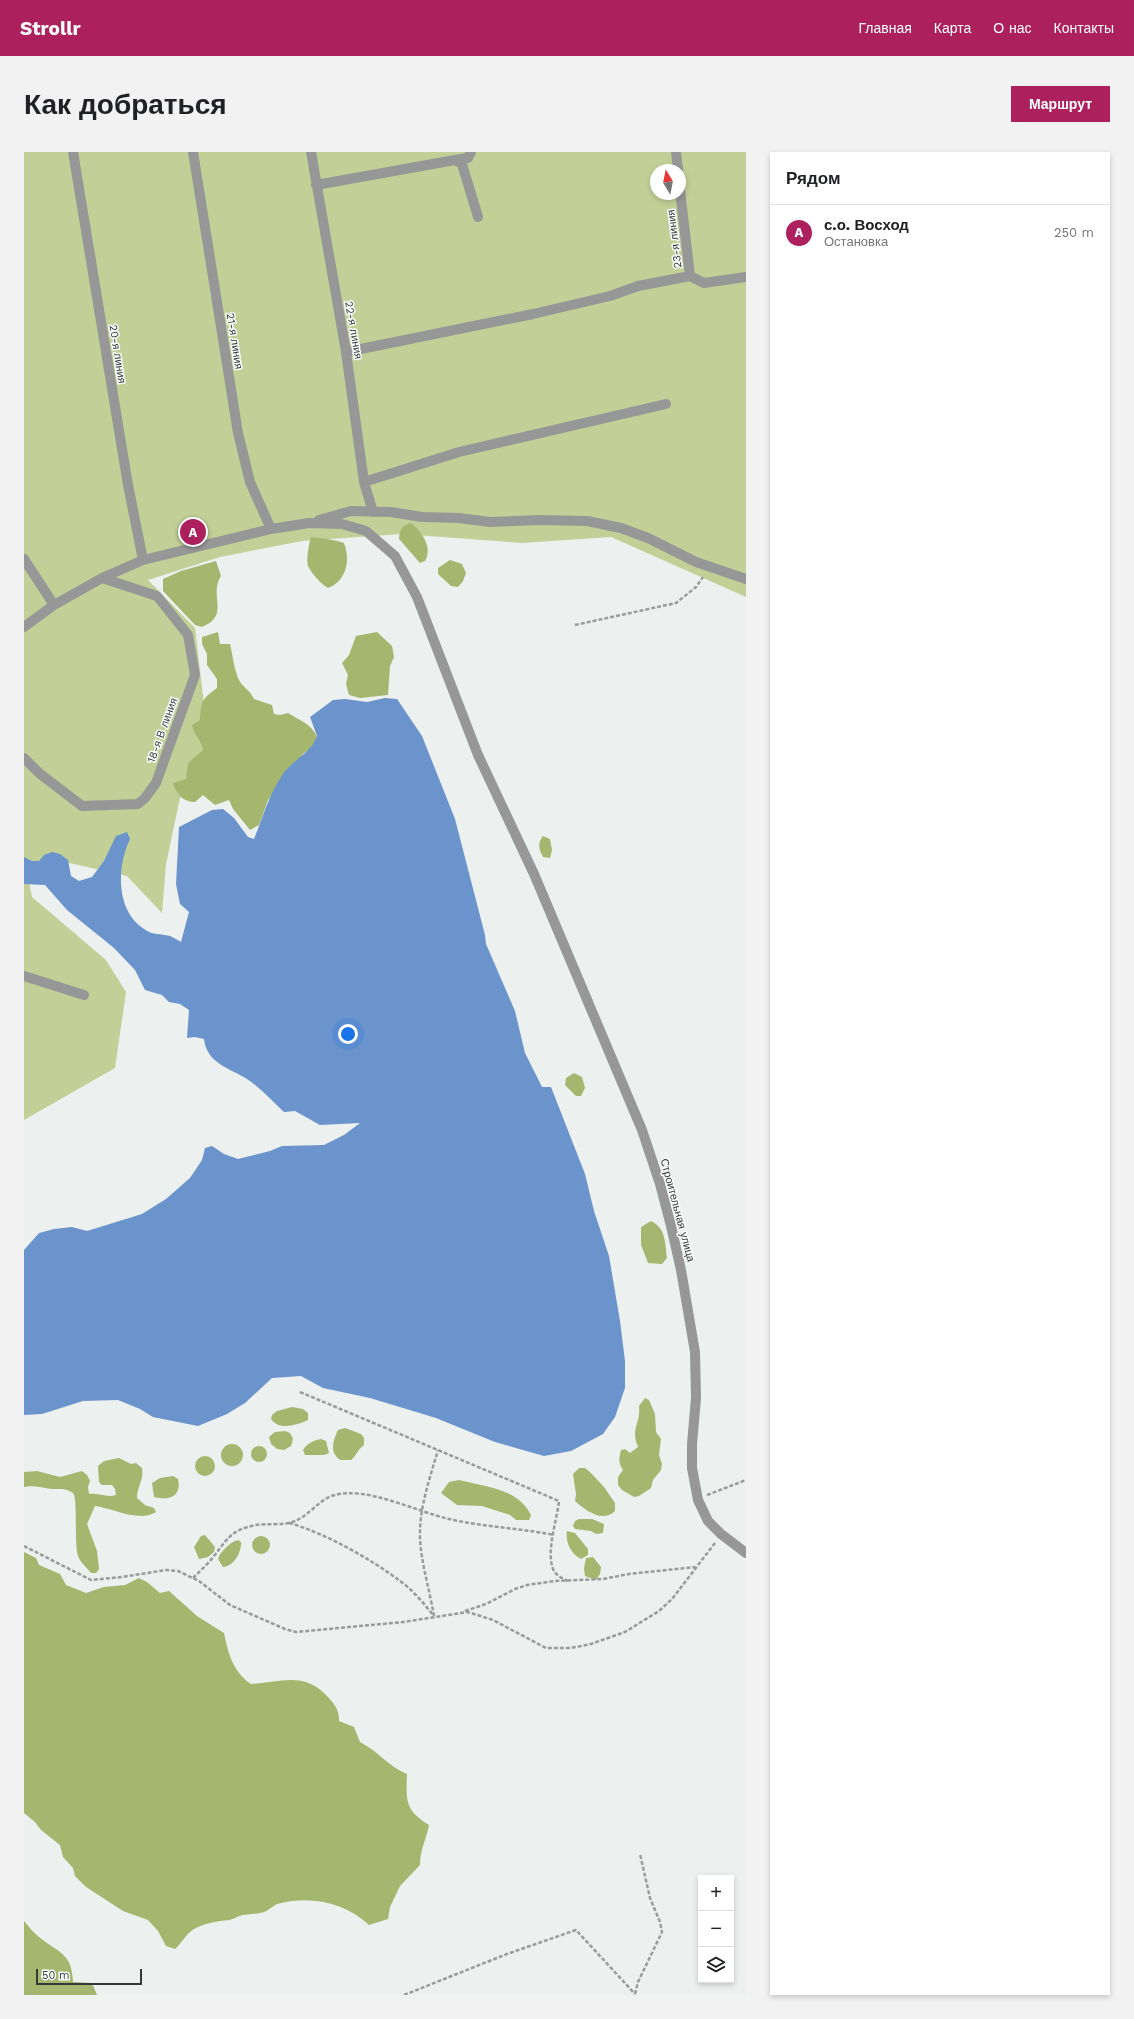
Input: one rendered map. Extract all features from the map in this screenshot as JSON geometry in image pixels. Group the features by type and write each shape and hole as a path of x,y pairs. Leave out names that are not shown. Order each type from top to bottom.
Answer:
{"street":[{"name":"20-я линия","path":"73,152 128,485 143,560"},
{"name":"21-я линия","path":"193,152 238,433 250,482 271,529"},
{"name":"22-я линия","path":"311,152 346,352 364,482 373,512"},
{"path":"316,185 468,158 471,152"},
{"path":"676,152 677,164"},
{"path":"454,160 462,164 478,217"},
{"name":"23-я линия","path":"681,200 690,276 704,283 746,277"},
{"path":"346,352 533,314 610,296 638,286 690,276"},
{"path":"364,482 459,452 666,404"},
{"path":"24,628 54,605 102,578 143,560 271,529 309,523 351,511 391,512 422,517 459,518 490,522 539,520 587,521 621,528 648,538 696,562 746,579"},
{"name":"Строительная улица","path":"309,523 342,524 366,531 395,556 417,597 478,755 534,874 627,1093 660,1184 682,1270 695,1352 696,1398 692,1444 692,1468 698,1500 708,1521 721,1534 746,1553"},
{"path":"24,559 54,605"},
{"name":"18-я В линия","path":"24,758 39,773 82,806 138,804 145,798 156,783 195,675 188,635 157,596 102,578"},
{"path":"24,976 84,995"}],"path":[{"path":"575,624 676,603 696,587 709,566"},
{"path":"300,1392 558,1501 552,1544 553,1570 557,1575 568,1580"},
{"path":"434,1617 420,1538 423,1511 438,1450"},
{"path":"698,1500 717,1490 746,1480"},
{"path":"288,1523 294,1521 325,1498 347,1492 376,1496 448,1519 485,1526 523,1529 554,1535"},
{"path":"193,1578 214,1556 230,1535 241,1528 266,1523 288,1523 301,1526 333,1540 400,1581 419,1597 434,1617"},
{"path":"24,1546 92,1580 166,1570 178,1571 193,1578 230,1605 285,1629 296,1632 403,1622 468,1612 480,1614 546,1648 571,1648 612,1638 643,1622 659,1611 672,1600 721,1534"},
{"path":"459,1613 486,1604 515,1589 527,1585 568,1580 603,1579 629,1574 696,1567"},
{"path":"635,1994 638,1982 662,1932 660,1922 650,1898 640,1854"},
{"path":"404,1995 506,1954 576,1930 635,1994"}],"green space":[{"path":"24,152 746,152 746,597 611,537 522,543 401,534 302,541 220,557 148,580 195,628 205,712 217,747 180,798 166,864 162,913 127,876 65,862 25,863 32,897 106,960 126,992 115,1068 24,1120"},
{"path":"411,523 422,535 427,545 427,556 425,561 420,563 399,539 402,528"},
{"path":"311,537 344,543 347,557 345,570 339,581 328,588 322,584 307,564"},
{"path":"450,560 462,564 466,573 463,581 458,587 451,586 438,574 438,568"},
{"path":"216,561 221,576 217,591 217,611 211,622 202,627 195,625 163,591 163,579 181,571"},
{"path":"218,632 220,644 230,644 238,678 254,699 272,705 274,714 280,715 288,713 301,720 312,729 317,737 314,746 303,754 268,800 259,825 250,830 233,809 229,800 215,805 203,795 195,802 187,801 178,794 173,783 186,779 188,763 203,750 192,725 200,720 203,701 217,688 217,679 207,665 207,654 202,644 202,637"},
{"path":"377,632 392,646 394,657 390,666 388,695 360,698 349,695 346,684 348,675 342,663 349,655 356,636"},
{"path":"543,836 550,839 552,850 550,858 543,857 540,849 539,844"},
{"path":"574,1073 582,1077 585,1088 581,1096 576,1096 565,1085 566,1078"},
{"path":"651,1221 660,1228 664,1236 667,1258 662,1264 648,1263 641,1245 641,1227"},
{"path":"645,1398 649,1400 655,1414 656,1432 661,1439 659,1455 662,1464 661,1470 653,1480 651,1488 639,1496 634,1497 622,1490 618,1485 618,1477 623,1470 620,1465 619,1458 621,1450 625,1449 630,1453 638,1447 635,1430 639,1417 639,1406"},
{"path":"292,1407 303,1409 308,1413 308,1420 299,1424 283,1426 274,1423 271,1419 272,1415 277,1411"},
{"path":"345,1428 361,1434 364,1438 364,1445 351,1460 340,1460 334,1453 333,1449 338,1430"},
{"path":"285,1431 290,1433 293,1439 291,1446 284,1450 277,1449 271,1444 269,1437 275,1432"},
{"path":"321,1439 326,1441 329,1453 324,1455 305,1455 303,1450 309,1444"},
{"path":"232,1444 240,1447 243,1455 240,1463 232,1466 224,1463 221,1455 224,1447"},
{"path":"256,1446 262,1446 267,1451 265,1460 262,1462 256,1462 251,1457 251,1451"},
{"path":"205,1456 212,1459 215,1466 212,1473 205,1476 198,1473 195,1466 198,1459"},
{"path":"119,1458 131,1464 136,1463 142,1468 142,1476 137,1498 145,1505 154,1508 156,1512 142,1516 126,1514 95,1506 87,1524 97,1551 99,1569 96,1573 91,1573 78,1556 76,1542 75,1503 73,1493 63,1489 34,1486 24,1487 24,1472 37,1471 60,1477 82,1471 87,1475 90,1481 88,1487 89,1494 113,1496 116,1495 115,1489 112,1485 102,1485 99,1482 98,1466 104,1461"},
{"path":"579,1468 585,1468 604,1487 615,1503 615,1511 605,1516 600,1516 589,1512 575,1501 576,1494 573,1474"},
{"path":"173,1476 178,1479 179,1485 176,1494 169,1498 154,1497 152,1483 160,1478"},
{"path":"459,1480 500,1490 518,1499 531,1515 529,1520 516,1520 510,1515 482,1506 457,1505 441,1493 449,1482"},
{"path":"579,1519 592,1519 604,1524 603,1533 596,1534 591,1531 575,1529 573,1526 575,1521"},
{"path":"567,1531 575,1533 588,1549 588,1555 581,1559 574,1554 568,1543"},
{"path":"205,1535 215,1547 214,1552 208,1557 199,1559 194,1547 201,1536"},
{"path":"257,1536 265,1536 270,1541 268,1552 265,1554 257,1554 252,1549 252,1541"},
{"path":"238,1540 241,1542 239,1554 231,1564 223,1567 218,1559 219,1556 223,1550"},
{"path":"24,1552 36,1558 39,1565 60,1574 66,1585 86,1593 104,1587 125,1585 139,1578 147,1582 160,1593 169,1591 197,1616 224,1633 232,1662 240,1674 251,1684 292,1680 310,1684 319,1689 328,1697 338,1711 339,1721 354,1727 360,1742 394,1767 407,1774 407,1798 411,1809 421,1820 429,1825 422,1850 420,1865 400,1886 390,1907 388,1919 369,1925 349,1911 326,1902 302,1900 289,1901 277,1904 264,1912 243,1915 231,1920 212,1922 200,1926 190,1932 175,1949 166,1946 158,1931 148,1920 123,1911 86,1887 75,1876 73,1868 63,1857 60,1845 41,1830 35,1822 24,1813"},
{"path":"593,1557 601,1567 600,1574 596,1580 585,1576 584,1568 586,1558"},
{"path":"24,1921 37,1935 63,1954 70,1965 73,1982 92,1983 97,1995 24,1995"}],"water":[{"path":"385,698 397,699 422,736 455,819 486,944 515,1011 525,1053 542,1087 551,1087 585,1174 594,1211 609,1256 625,1361 625,1388 615,1417 603,1434 571,1451 544,1456 495,1442 436,1418 370,1398 323,1388 301,1376 272,1378 245,1403 227,1414 198,1426 153,1417 140,1409 118,1400 83,1401 42,1414 24,1415 24,1250 39,1233 54,1229 72,1227 87,1231 142,1214 166,1199 190,1178 202,1160 205,1148 212,1146 224,1154 238,1159 270,1151 282,1146 324,1145 344,1135 360,1123 320,1125 295,1111 284,1112 262,1090 214,1060 206,1047 204,1039 195,1037 187,1038 189,1010 180,1004 169,1002 162,995 145,990 135,970 114,948 67,910 45,885 24,884 24,857 32,861 39,861 44,855 52,852 60,854 68,860 71,876 79,881 92,877 104,861 116,836 127,832 130,839 123,862 121,887 123,899 128,911 135,921 144,929 154,934 170,936 181,942 189,912 180,904 176,884 179,827 212,810 223,809 234,818 248,837 254,839 270,798 283,774 315,742 317,736 310,717 333,700 345,699 367,702"}],"place":[{"name":"с.о. Восход","path":"193,532"}]}
